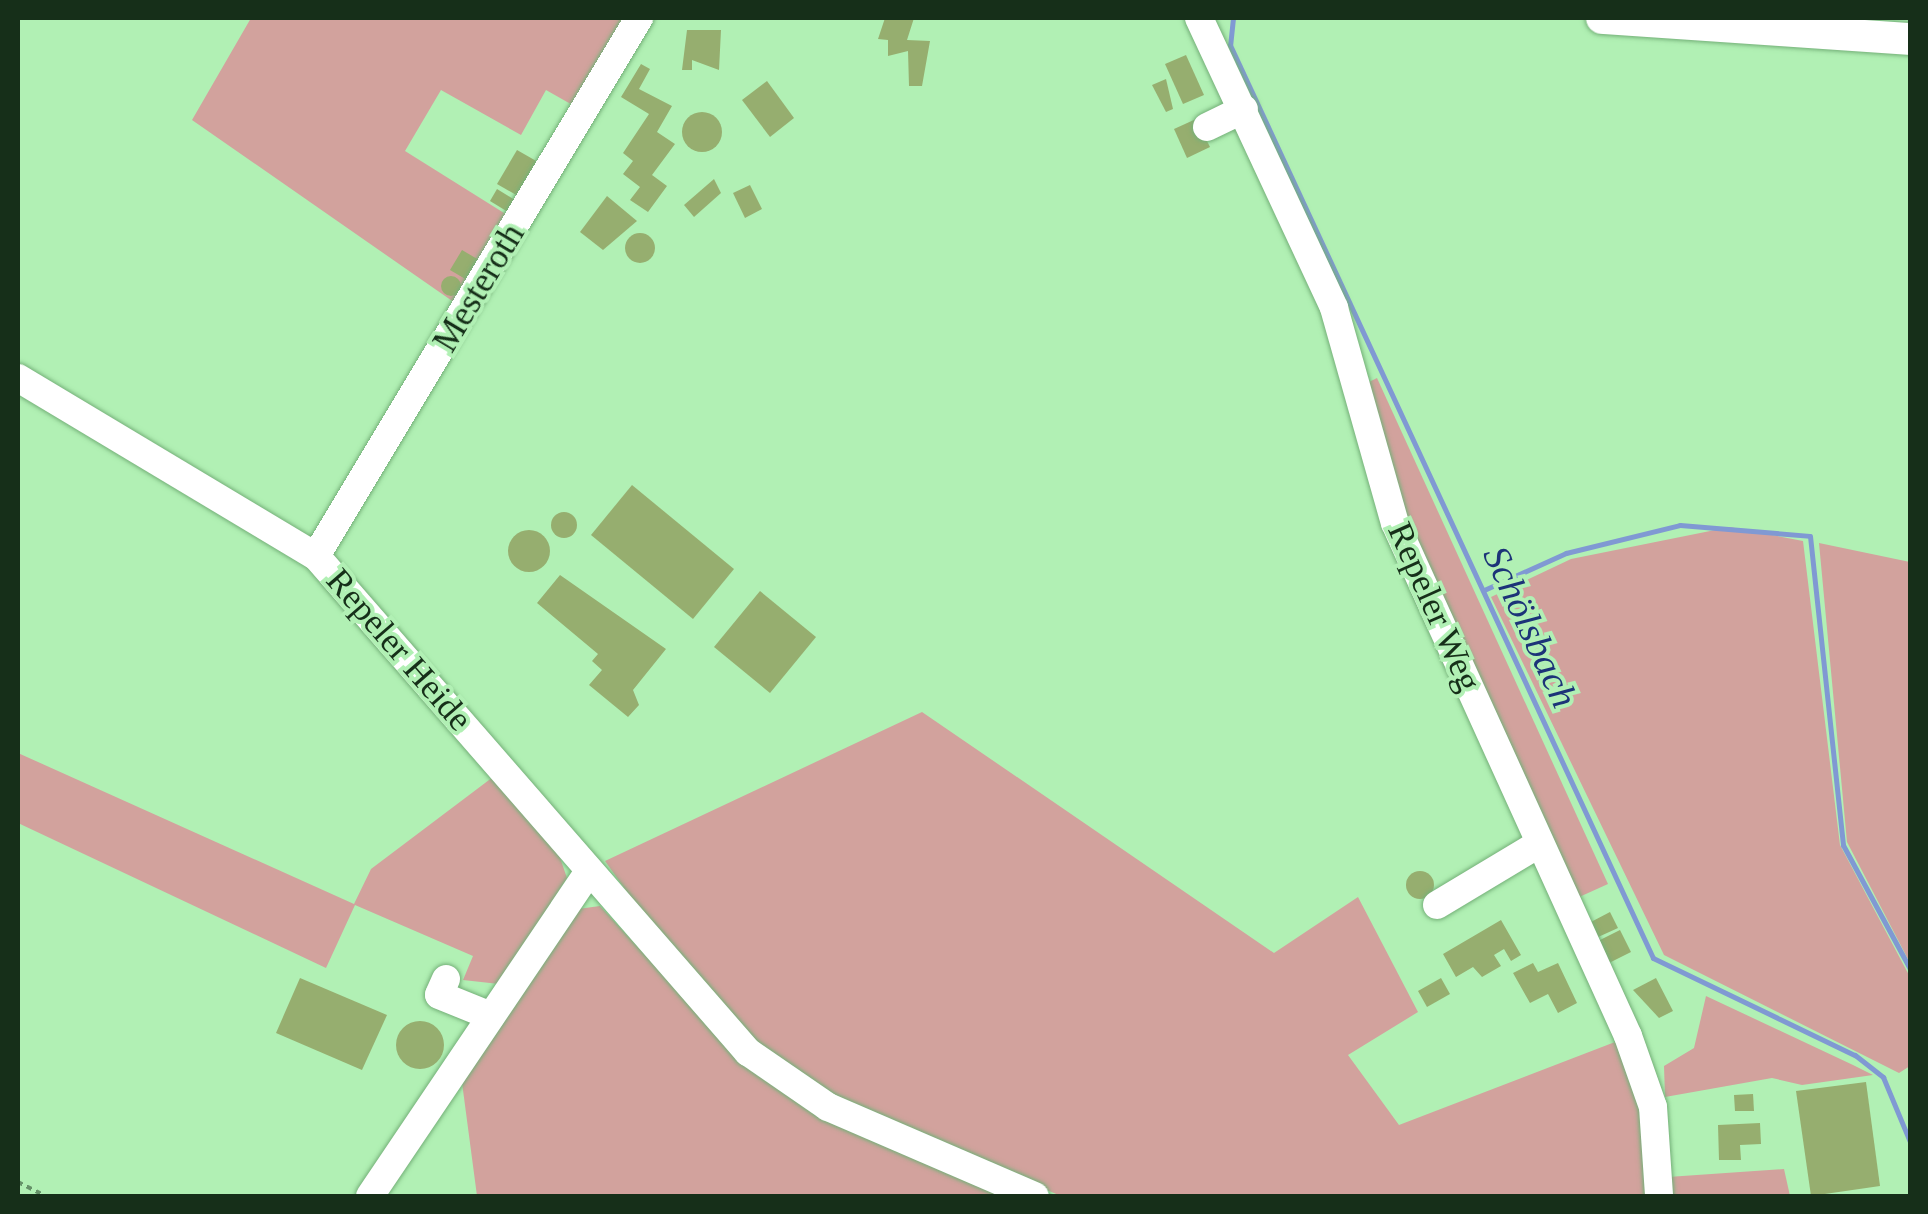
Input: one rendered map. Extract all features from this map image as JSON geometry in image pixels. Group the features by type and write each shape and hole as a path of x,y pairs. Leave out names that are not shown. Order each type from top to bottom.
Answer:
{"main road":[{"path":"1602,18 1910,40"}],"street":[{"name":"Mesteroth","path":"316,556 639,18"},
{"name":"Repeler Weg","path":"1199,18 1334,308 1395,523 1540,844 1653,1108 1659,1196"},
{"path":"1207,127 1244,109"},
{"name":"Repeler Heide","path":"18,378 316,556 587,874 786,1082 1035,1196"},
{"path":"1437,905 1540,844"},
{"path":"370,1196 587,874"},
{"path":"446,979 439,995 491,1016"}],"path":[{"path":"18,1182 45,1196"}],"shaded area":[{"path":"251,18 627,18 576,107 546,90 521,135 441,90 405,151 512,218 458,305 192,120"},
{"path":"1377,378 1608,884 1577,898 1406,520 1367,383"},
{"path":"1730,527 1803,541 1840,845 1910,977 1910,1066 1899,1073 1664,955 1491,597 1571,559"},
{"path":"1819,543 1910,562 1910,963 1847,842"},
{"path":"922,712 1274,953 1358,897 1418,1012 1348,1055 1399,1125 1628,1037 1647,1113 1651,1196 1061,1196 832,1099 770,1060 674,958 605,861"},
{"path":"18,753 354,904 371,869 497,774 556,846 567,878 499,984 463,980 473,956 355,905 326,968 18,823"},
{"path":"600,906 726,1043 1026,1196 477,1196 461,1075 578,909"},
{"path":"1706,996 1873,1075 1802,1085 1772,1078 1665,1097 1664,1066 1694,1048"},
{"path":"1784,1169 1790,1196 1669,1196 1668,1177"}],"building":[{"path":"885,18 914,18 907,40 930,41 922,86 909,86 908,51 888,56 888,40 878,39"},
{"path":"687,30 721,30 719,70 692,60 692,70 682,70"},
{"path":"1186,55 1204,95 1183,104 1165,64"},
{"path":"641,64 650,69 639,89 672,106 657,132 675,144 652,175 667,186 648,212 630,200 640,187 623,174 633,161 623,153 649,114 621,97"},
{"path":"1166,79 1173,109 1166,112 1152,85"},
{"path":"767,81 794,118 770,137 742,100"},
{"path":"702,112 716,118 722,132 716,146 702,152 688,146 682,132 688,118"},
{"path":"1196,119 1210,147 1187,158 1174,129"},
{"path":"517,150 538,162 518,196 497,184"},
{"path":"714,179 721,193 694,217 684,205"},
{"path":"750,185 762,209 745,218 733,193"},
{"path":"497,189 515,200 508,212 490,201"},
{"path":"607,196 637,221 603,250 580,232"},
{"path":"640,233 651,237 655,248 651,259 640,263 629,259 625,248 629,237"},
{"path":"462,250 479,260 467,280 450,270"},
{"path":"451,276 461,286 451,296 441,286"},
{"path":"632,485 734,569 693,619 591,535"},
{"path":"564,512 573,516 577,525 573,534 564,538 555,534 551,525 555,516"},
{"path":"529,530 544,536 550,551 544,566 529,572 514,566 508,551 514,536"},
{"path":"560,575 666,649 633,690 639,705 628,717 589,685 602,670 592,661 598,654 537,603"},
{"path":"760,591 816,637 770,693 714,647"},
{"path":"1420,871 1430,875 1434,885 1430,895 1420,899 1410,895 1406,885 1410,875"},
{"path":"1610,912 1618,928 1596,938 1589,923"},
{"path":"1501,920 1521,955 1511,961 1504,949 1494,955 1501,966 1482,977 1473,967 1456,977 1443,954"},
{"path":"1620,930 1631,952 1609,963 1598,941"},
{"path":"1533,963 1538,972 1558,963 1577,1003 1558,1013 1548,994 1530,1003 1513,973"},
{"path":"300,978 387,1015 362,1070 276,1033"},
{"path":"1441,978 1450,994 1427,1007 1418,991"},
{"path":"1656,978 1673,1011 1659,1018 1633,990"},
{"path":"420,1021 437,1028 444,1045 437,1062 420,1069 403,1062 396,1045 403,1028"},
{"path":"1866,1082 1880,1186 1811,1196 1796,1091"},
{"path":"1753,1094 1754,1111 1735,1111 1734,1095"},
{"path":"1760,1123 1761,1144 1740,1145 1741,1160 1719,1160 1718,1125"}],"waterway":[{"name":"Schölsbach","path":"1233,18 1230,45 1653,958 1855,1055 1883,1077 1910,1142"},
{"path":"1484,590 1566,553 1680,525 1810,536 1843,845 1910,969"}]}
